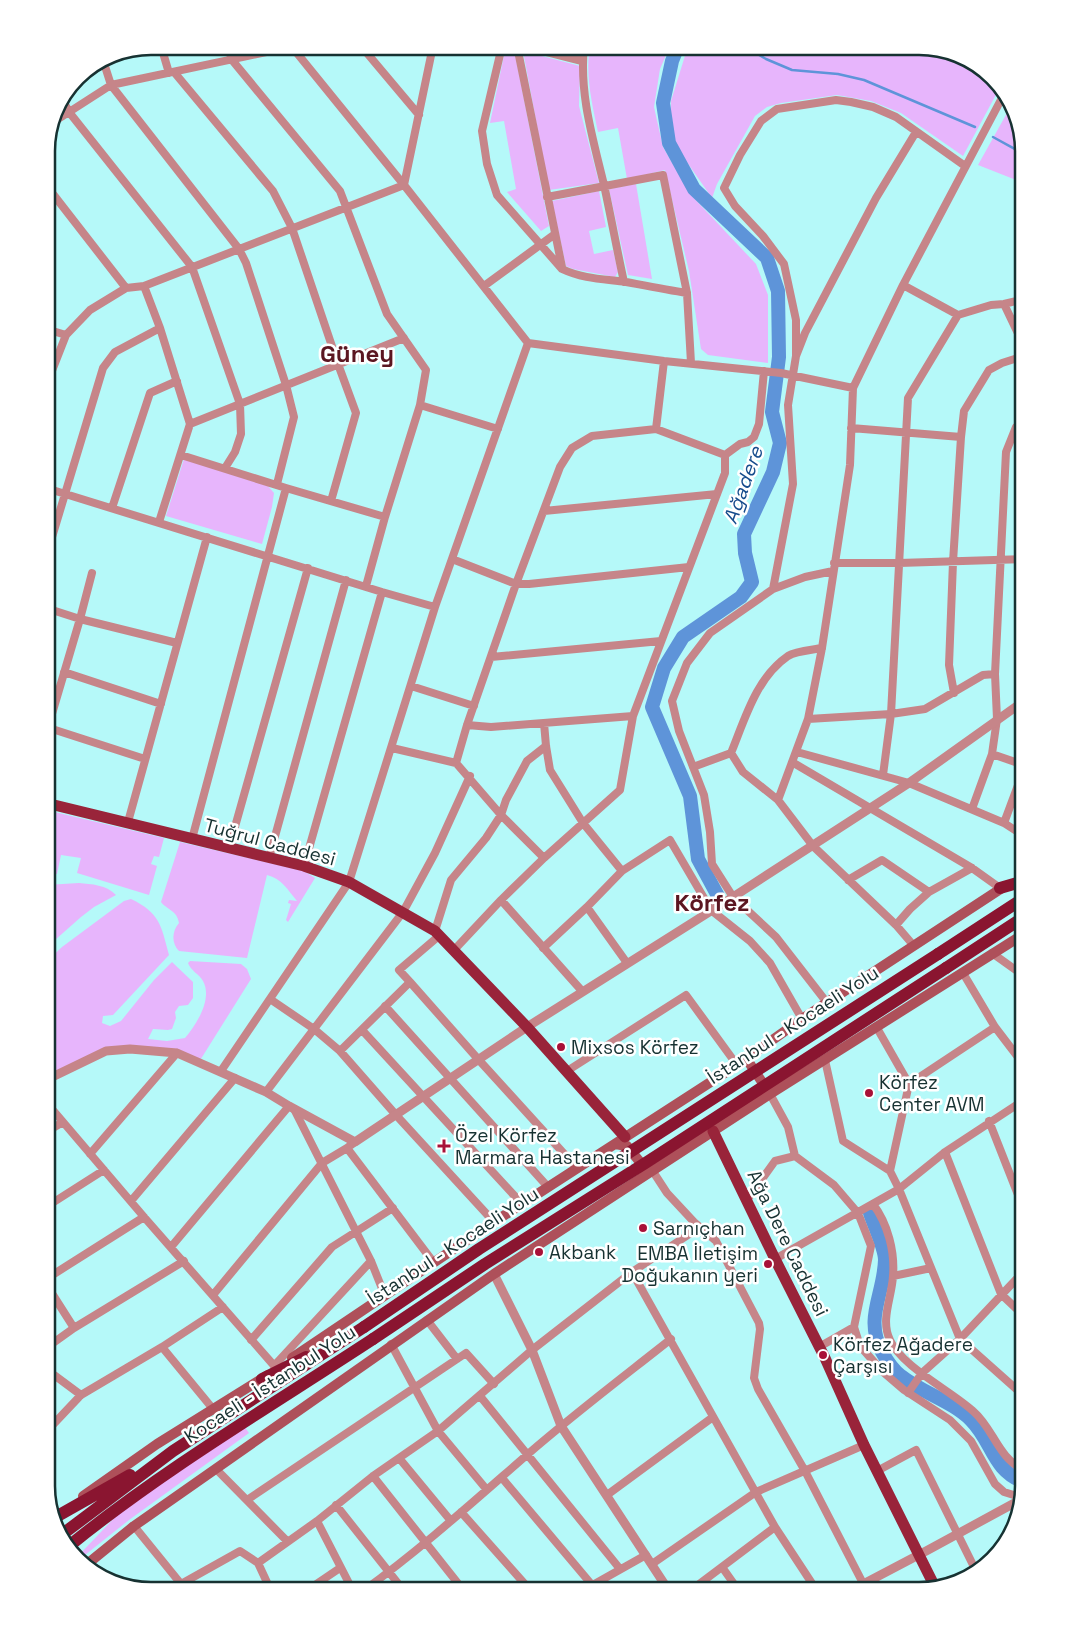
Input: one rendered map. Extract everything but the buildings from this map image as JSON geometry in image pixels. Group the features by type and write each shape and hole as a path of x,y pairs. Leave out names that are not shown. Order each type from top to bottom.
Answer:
{"highway":[{"path":"1000,888 1015,884"},
{"name":"İstanbul - Kocaeli Yolu","path":"66,1531 173,1450 1015,904"},
{"name":"Kocaeli - İstanbul Yolu","path":"74,1543 115,1511 189,1459 485,1264 647,1162 1015,923"},
{"path":"262,1379 364,1327"},
{"path":"59,1514 173,1450"},
{"path":"78,1548 115,1511"}],"main road":[{"name":"Tuğrul Caddesi","path":"55,805 304,866 350,882 403,912 438,933 455,950 567,1071 620,1140"},
{"path":"59,1514 157,1444 262,1379 275,1368 494,1222 737,1065 802,1019 828,1004 1000,888 1015,880"},
{"path":"91,1561 134,1526 391,1344 494,1274 770,1094 1015,939"},
{"path":"746,1058 770,1094"},
{"name":"Ağa Dere Caddesi","path":"714,1131 819,1347 864,1445 932,1581"},
{"path":"620,1140 652,1170"},
{"path":"620,1140 644,1167 642,1177"}],"street":[{"path":"165,55 172,73 273,191 292,228 356,413 331,501"},
{"path":"230,55 232,60 340,191 387,314 426,370 420,405 385,517 366,586"},
{"path":"61,117 111,85 256,55"},
{"path":"300,55 528,343 664,361 792,374 853,388"},
{"path":"368,55 418,115"},
{"path":"404,185 431,55"},
{"path":"500,55 482,131 486,164 497,195 562,269 587,278 688,293"},
{"path":"519,55 562,269"},
{"path":"558,55 582,61"},
{"path":"583,55 585,108 624,282"},
{"path":"105,67 111,85 239,249 246,263 286,385 294,417 276,484"},
{"path":"796,356 796,320 784,264 763,236 735,206 724,188 740,155 761,121 777,109 836,100 851,102 873,107 896,117 965,166"},
{"path":"778,800 808,719 822,648 850,465 853,388 965,166 1000,101"},
{"path":"66,107 192,267 240,404 241,434 235,452 225,468"},
{"path":"773,589 793,484 788,405 796,356 805,333 876,198 916,132"},
{"path":"547,197 663,175 688,293 691,363"},
{"path":"55,363 66,335 90,310 126,288 144,286 404,185"},
{"path":"55,197 126,288"},
{"path":"484,286 555,234"},
{"path":"904,285 958,315"},
{"path":"144,286 160,328 190,424 159,522"},
{"path":"883,775 891,714 908,398 958,315 991,305 1015,301"},
{"path":"1004,304 1015,327"},
{"path":"55,527 103,368 115,352 160,328"},
{"path":"55,332 66,335"},
{"path":"190,424 404,338"},
{"path":"220,1071 350,882 435,606 528,343"},
{"path":"954,693 949,665 953,562 964,412 989,370 1002,362 1015,358"},
{"path":"656,429 664,361"},
{"path":"726,454 754,437 759,424 766,371"},
{"path":"112,508 150,393 177,381"},
{"path":"420,405 498,429"},
{"path":"851,428 961,437"},
{"path":"456,762 516,584 560,467 572,448 592,436 656,429 726,454"},
{"path":"972,810 992,754 997,719 995,674 1006,452 1015,430"},
{"path":"455,950 501,900 544,858 620,790 633,716 725,473 726,454"},
{"path":"181,455 385,517"},
{"path":"192,839 286,488"},
{"path":"55,491 382,592 435,606"},
{"path":"544,511 717,494"},
{"path":"128,822 207,537"},
{"path":"452,558 516,584 689,567"},
{"path":"828,1004 776,937 733,897 712,864 710,832 704,795 678,731 672,701 687,663 710,633 773,589 834,567 1015,560"},
{"path":"229,848 308,568"},
{"path":"55,702 92,574"},
{"path":"269,858 346,580"},
{"path":"304,866 382,592"},
{"path":"55,611 177,643"},
{"path":"491,657 661,641"},
{"path":"693,767 731,753 751,705 766,676 789,655 822,648"},
{"path":"64,672 161,704"},
{"path":"808,719 891,714 925,709 983,675 995,674"},
{"path":"411,686 474,706"},
{"path":"213,1295 322,1163 582,991 872,808 1015,707"},
{"path":"467,725 491,727 633,716"},
{"path":"544,723 550,770 583,823 622,871"},
{"path":"55,731 145,759"},
{"path":"546,746 526,761 506,800 502,815 486,838 451,880 438,933 399,970 577,1168"},
{"path":"392,748 456,762 502,815 544,858"},
{"path":"797,752 909,783 1004,823 1015,830"},
{"path":"731,753 743,772 778,800 813,846 896,925 914,946"},
{"path":"992,754 1015,762"},
{"path":"792,762 972,868 1000,888"},
{"path":"266,1092 403,912 435,852 470,776"},
{"path":"1004,823 1015,793"},
{"path":"543,948 622,871 670,840 711,910 750,941 770,963 802,1019"},
{"path":"848,880 882,860 930,892"},
{"path":"896,925 930,892 972,868"},
{"path":"501,900 582,991"},
{"path":"587,907 626,963"},
{"path":"992,953 1015,970"},
{"path":"963,973 995,1027 1015,1053"},
{"path":"340,1051 410,982"},
{"path":"567,1071 686,995 737,1065"},
{"path":"270,999 314,1029 340,1051 494,1222"},
{"path":"385,1006 548,1187"},
{"path":"890,1171 910,1084 995,1027"},
{"path":"877,1028 910,1084"},
{"path":"362,1030 522,1204"},
{"path":"55,1076 106,1051 130,1049 178,1053 266,1092 355,1142"},
{"path":"90,1154 178,1053"},
{"path":"824,1060 843,1140 890,1171 960,1339 1015,1388"},
{"path":"131,1201 235,1078"},
{"path":"770,1094 788,1127 795,1156 834,1185 858,1212 871,1246 854,1327 860,1346 883,1372 908,1393 950,1420 971,1441 995,1484 1004,1492 1014,1496"},
{"path":"775,1259 899,1190 945,1152 1015,1106"},
{"path":"292,1108 371,1261 385,1296"},
{"path":"171,1247 292,1108"},
{"path":"55,1113 275,1368 371,1261"},
{"path":"55,1127 63,1122"},
{"path":"989,1122 1015,1187"},
{"path":"347,1148 434,1263"},
{"path":"945,1152 1001,1294 1015,1307"},
{"path":"747,1200 775,1161 795,1156"},
{"path":"55,1201 104,1170"},
{"path":"652,1170 667,1193 716,1241 758,1323 760,1329 754,1378 758,1389 804,1471 862,1582"},
{"path":"873,1204 880,1213 891,1244 893,1276 887,1307 889,1339 902,1357 922,1374 957,1397 975,1412 989,1430 1001,1451 1015,1466"},
{"path":"251,1340 332,1248 393,1208"},
{"path":"55,1273 144,1217"},
{"path":"258,1562 317,1521 373,1476 438,1431 532,1350 632,1272 700,1227"},
{"path":"55,1342 184,1261"},
{"path":"893,1276 931,1268"},
{"path":"632,1272 775,1527 811,1582"},
{"path":"494,1274 532,1350 562,1426 663,1582"},
{"path":"908,1393 922,1374 960,1339 1015,1280"},
{"path":"55,1298 74,1328"},
{"path":"55,1422 81,1395 162,1347 223,1307"},
{"path":"428,1320 457,1359"},
{"path":"819,1347 854,1327"},
{"path":"375,1582 451,1521 562,1426 671,1339"},
{"path":"391,1344 438,1431 487,1490"},
{"path":"162,1347 213,1409"},
{"path":"247,1500 466,1353 494,1384"},
{"path":"55,1376 81,1395"},
{"path":"480,1396 620,1570"},
{"path":"607,1496 713,1417"},
{"path":"652,1564 756,1492 864,1445"},
{"path":"877,1471 916,1450 973,1565"},
{"path":"399,1458 451,1521"},
{"path":"216,1469 287,1541"},
{"path":"373,1476 457,1582"},
{"path":"502,1478 589,1582"},
{"path":"875,1582 1013,1503"},
{"path":"336,1505 397,1582"},
{"path":"461,1512 523,1582"},
{"path":"317,1521 348,1582"},
{"path":"134,1526 179,1582"},
{"path":"702,1582 775,1527"},
{"path":"185,1582 240,1551 258,1562 267,1582"},
{"path":"598,1582 646,1555"},
{"path":"722,1567 733,1582"},
{"path":"319,1582 340,1568"}],"shaded area":[{"path":"504,55 515,55 549,226 541,231 507,192 516,189 504,121 490,123"},
{"path":"524,55 538,55 580,66 579,106 599,183 549,190"},
{"path":"589,55 666,55 660,69 654,107 663,147 690,194 756,264 768,295 768,363 708,355 701,349 689,271 665,170 627,179 618,128 598,132 589,79"},
{"path":"685,55 925,55 950,60 972,71 987,83 996,94 963,156 901,113 871,101 837,95 781,103 767,107 755,116 717,184 712,198 675,145 671,124 671,101"},
{"path":"1007,113 1014,138 1015,179 978,165"},
{"path":"636,184 652,279 628,275 609,189"},
{"path":"599,191 606,227 589,231 594,254 613,250 618,272 615,277 566,266 552,201"},
{"path":"184,459 268,486 274,493 262,544 166,516"},
{"path":"55,812 164,838 159,857 154,856 151,864 157,866 149,895 77,873 81,858 61,855 57,874 55,874"},
{"path":"180,842 304,871 315,878 288,922 286,920 291,904 288,903 289,900 297,901 280,882 267,875 247,958 179,951 176,948 173,937 179,923 178,919 161,902"},
{"path":"79,883 94,885 104,887 116,895 94,907 55,940 55,884"},
{"path":"131,899 141,904 154,915 164,936 169,955 113,1015 103,1016 102,1023 110,1026 121,1021 154,980 172,962 193,982 193,998 188,1005 179,1006 175,1012 176,1018 172,1029 153,1029 148,1039 167,1041 185,1038 198,1019 205,1004 206,988 203,981 189,966 188,963 190,961 241,964 247,969 251,979 199,1062 177,1053 106,1051 55,1076 55,954 124,901"},
{"path":"244,1426 249,1433 129,1520 85,1555 83,1554 82,1552 119,1513"}],"waterway":[{"name":"Ağadere","path":"674,55 663,103 669,143 694,189 767,258 778,291 779,357 772,412 780,443 773,472 744,534 745,553 752,582 741,597 683,637 664,668 652,707 690,796 698,859 718,896"},
{"path":"759,55 792,70 838,74 864,80 975,127"},
{"path":"993,137 1015,149"},
{"name":"Ağadere","path":"870,1213 885,1255 884,1273 875,1317 877,1340 882,1352 901,1376 963,1413 971,1420 984,1437 999,1463 1015,1478"}],"place":[{"name":"Mixsos Körfez","path":"561,1047"},
{"name":"Körfez Center AVM","path":"869,1093"},
{"name":"Özel Körfez Marmara Hastanesi","path":"444,1146"},
{"name":"Sarnıçhan","path":"643,1228"},
{"name":"Akbank","path":"539,1252"},
{"name":"EMBA İletişim Doğukanın yeri","path":"768,1264"},
{"name":"Körfez Ağadere Çarşısı","path":"823,1355"}],"district":[{"name":"Güney","path":"357,353"},
{"name":"Körfez","path":"712,902"}]}
